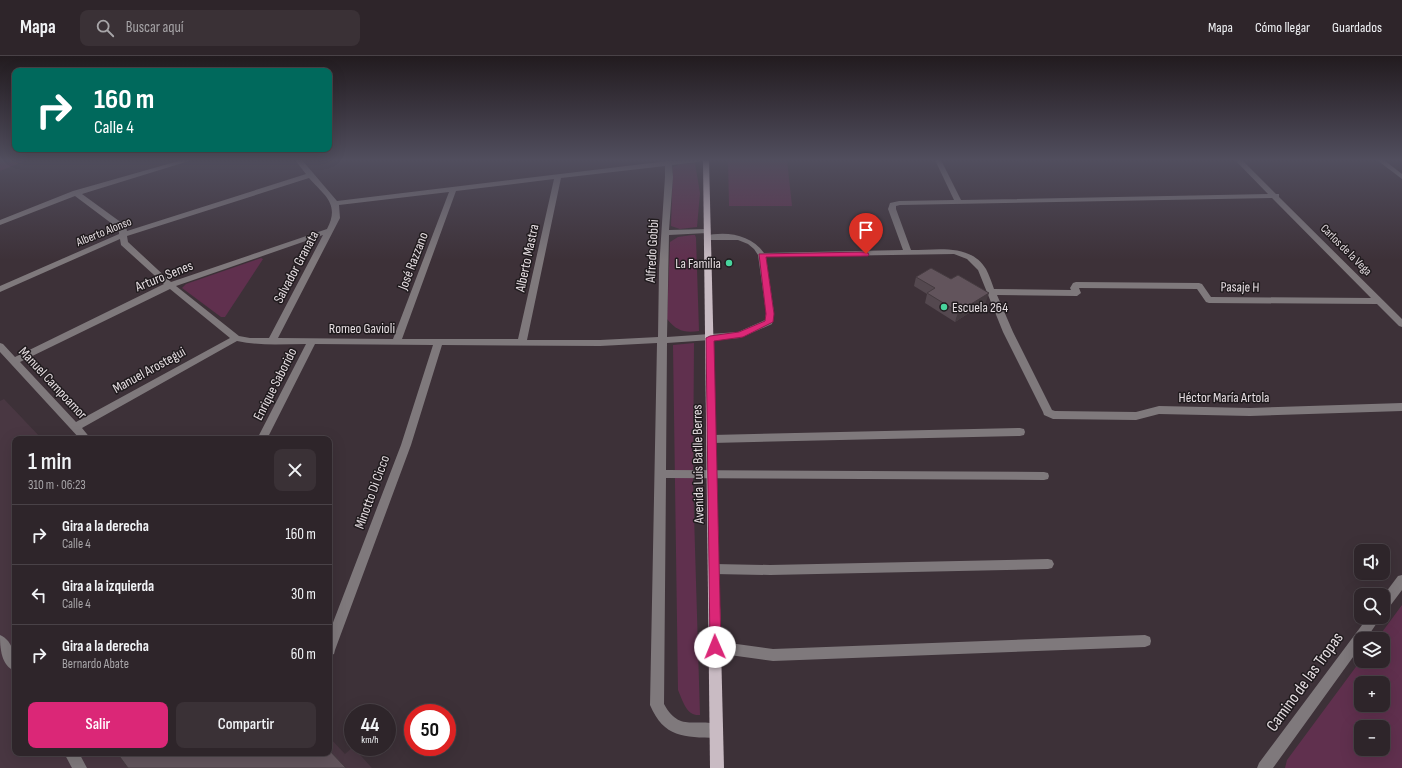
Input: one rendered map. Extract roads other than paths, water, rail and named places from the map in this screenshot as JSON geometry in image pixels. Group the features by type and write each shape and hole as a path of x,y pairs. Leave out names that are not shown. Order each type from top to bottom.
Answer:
{"main road":[{"name":"Avenida Luis Batlle Berres","path":"706,193 717,768"}],"street":[{"path":"0,224 75,193"},
{"name":"Romeo Gavioli","path":"76,193 123,228 124,243 170,286 236,338 250,341 522,343 662,340 740,335 769,322 770,314 762,255"},
{"name":"Alberto Alonso","path":"0,289 124,235 253,193"},
{"path":"326,193 335,203 424,193"},
{"name":"José Razzano","path":"396,342 452,193"},
{"name":"Alberto Mastra","path":"522,343 555,193"},
{"name":"Alfredo Gobbi","path":"668,193 663,269 657,705 662,717 672,726 684,730 716,731"},
{"path":"955,193 960,203"},
{"name":"Carlos de la Vega","path":"1273,193 1402,324"},
{"path":"908,253 892,209 893,205 899,203 1276,196"},
{"name":"Salvador Granata","path":"271,342 336,218 335,203"},
{"name":"Arturo Senes","path":"15,362 170,286 330,230"},
{"path":"666,233 707,234 742,238 749,240 756,245 762,255 962,253 977,262 992,292"},
{"name":"Pasaje H","path":"992,292 1077,293 1074,288 1076,285 1083,284 1199,286 1209,300 1379,301"},
{"name":"Héctor María Artola","path":"992,292 1016,349 1048,412 1053,415 1136,416 1159,410 1250,412 1402,408"},
{"name":"Manuel Arostegui","path":"75,427 236,338"},
{"name":"Enrique Saborido","path":"264,436 312,342"},
{"name":"Minotto Di Cicco","path":"332,642 406,445 438,343"},
{"name":"Manuel Campoamor","path":"0,346 83,436"},
{"path":"712,439 1020,432"},
{"path":"660,474 1044,476"},
{"path":"714,569 770,570 1048,564"},
{"path":"1390,596 1402,580"},
{"name":"Camino de las Tropas","path":"1264,768 1370,624"},
{"path":"0,641 12,660"},
{"path":"715,647 774,655 1145,641"},
{"path":"73,756 80,768"}],"place":[{"name":"La Familia","path":"729,263"},
{"name":"Escuela 264","path":"944,307"}]}
